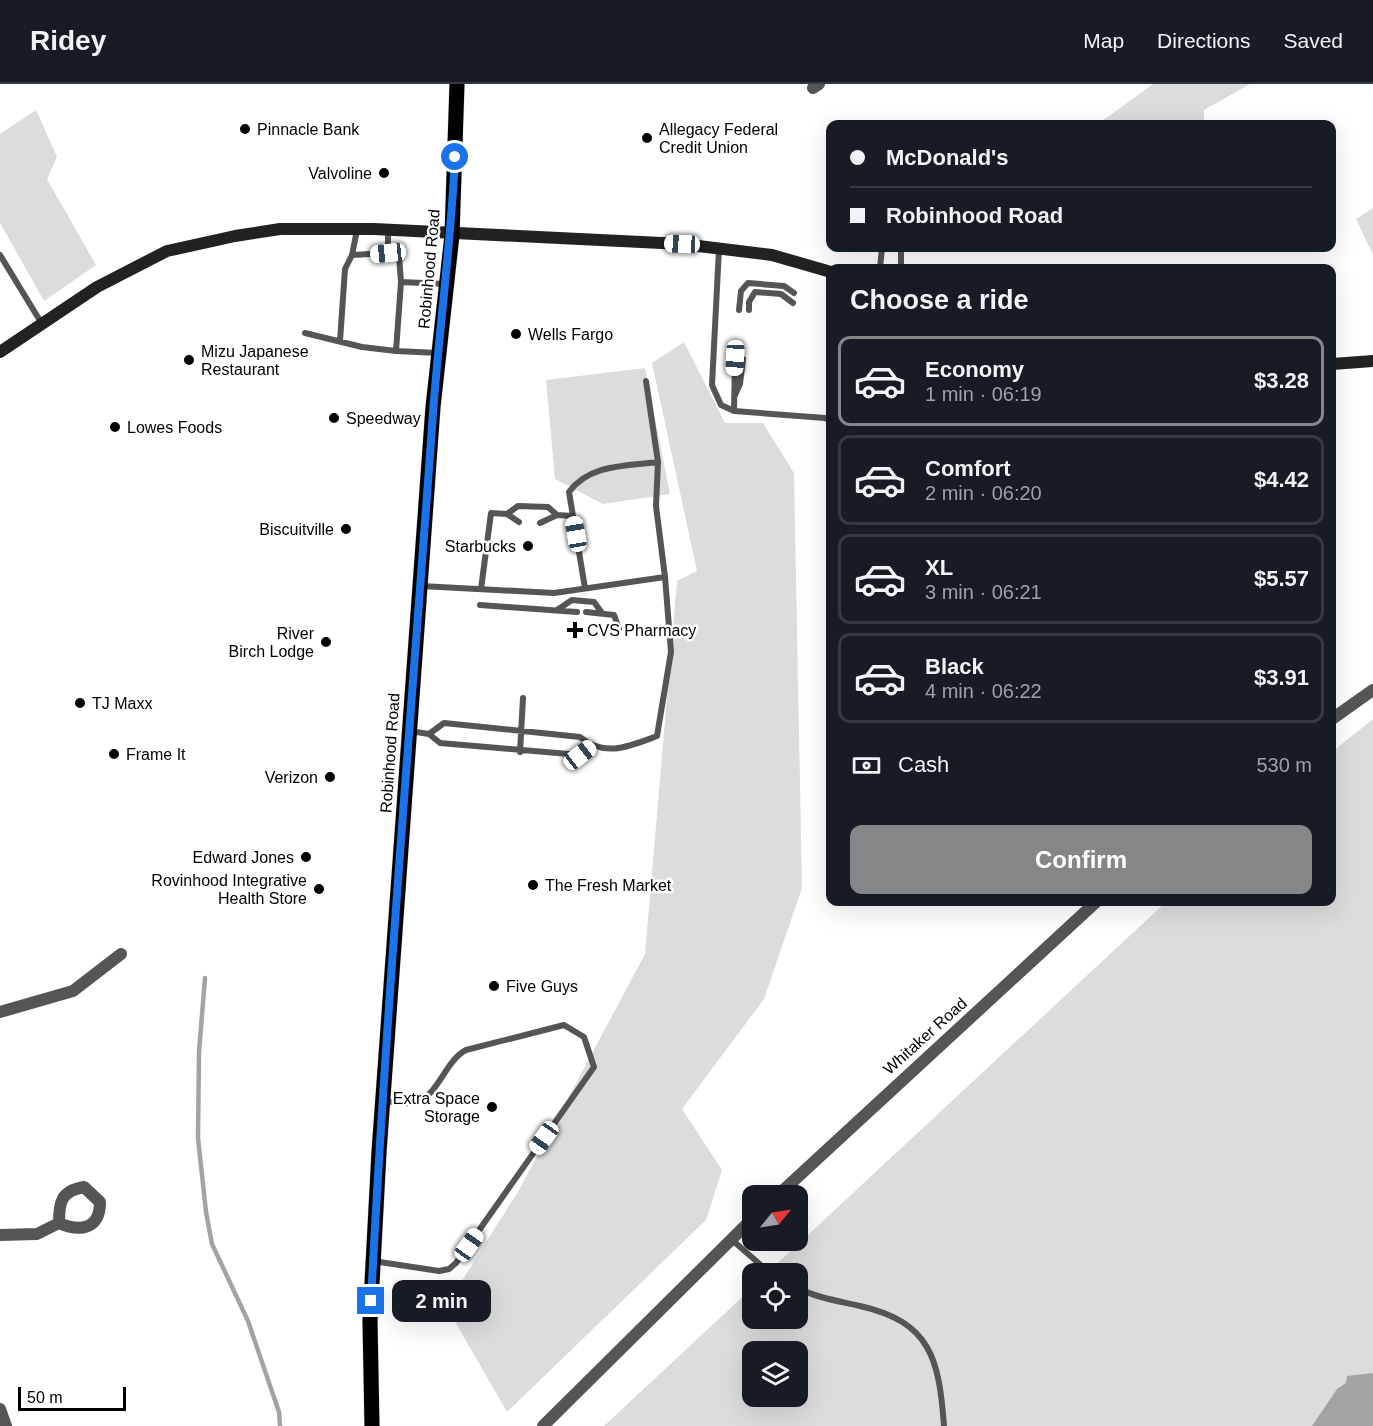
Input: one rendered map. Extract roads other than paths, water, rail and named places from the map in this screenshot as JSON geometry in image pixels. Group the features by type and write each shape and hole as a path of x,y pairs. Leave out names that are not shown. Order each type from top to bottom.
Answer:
{"main road":[{"name":"Robinhood Road","path":"372,1426 370,1321 382,1101 420,586 452,235 458,84"},
{"path":"0,352 98,287 167,251 235,236 280,230 388,230 452,235 682,244 772,255 826,271"},
{"path":"1336,364 1373,361"}],"street":[{"path":"1336,716 1373,690"},
{"name":"Whitaker Road","path":"789,1185 1092,906"},
{"path":"0,1012 74,992 121,954"},
{"path":"0,1235 37,1234 59,1223"},
{"path":"543,1426 742,1228"},
{"path":"0,1409 6,1426"}],"lane":[{"path":"340,341 345,269 352,255 357,230"},
{"path":"388,230 388,253"},
{"path":"719,249 712,385 721,405 734,411 826,418"},
{"path":"352,255 388,253 399,256 401,282 396,351"},
{"path":"0,255 42,324"},
{"path":"401,282 446,284"},
{"path":"739,310 741,291 748,283 783,285 794,293"},
{"path":"748,310 749,302 755,292 781,294 793,303"},
{"path":"305,333 362,347 440,353"},
{"path":"734,411 735,358"},
{"path":"735,395 741,384 743,359"},
{"path":"429,734 444,723 580,737 591,746 621,749 657,736 671,652 656,506 658,462 646,381"},
{"path":"585,588 569,492 577,481 608,468 658,462"},
{"path":"507,514 518,506 548,507 557,515"},
{"path":"481,589 490,513 507,514 519,522"},
{"path":"540,523 557,515 572,516"},
{"path":"420,586 554,593 665,576"},
{"path":"556,611 572,600 594,602 602,613"},
{"path":"480,605 577,612"},
{"path":"586,612 616,616 619,630"},
{"path":"520,752 523,731 523,698"},
{"path":"410,731 429,734 440,743 520,752 580,755 591,746"},
{"path":"373,1261 439,1271 449,1269 456,1263 594,1067 584,1037 564,1025 466,1050 456,1055 426,1097 415,1103 382,1101"},
{"path":"731,1239 758,1263"},
{"path":"808,1293 881,1311 910,1325 928,1346 936,1371 944,1426"}],"waterway":[{"path":"205,978 199,1052 198,1138 206,1212 212,1244 248,1321 279,1412 280,1426"}],"place":[{"name":"Pinnacle Bank","path":"245,129"},
{"name":"Allegacy Federal Credit Union","path":"647,138"},
{"name":"Valvoline","path":"384,173"},
{"name":"Wells Fargo","path":"516,334"},
{"name":"Mizu Japanese Restaurant","path":"189,360"},
{"name":"Speedway","path":"334,418"},
{"name":"Lowes Foods","path":"115,427"},
{"name":"Biscuitville","path":"346,529"},
{"name":"Starbucks","path":"528,546"},
{"name":"CVS Pharmacy","path":"575,630"},
{"name":"River Birch Lodge","path":"326,642"},
{"name":"TJ Maxx","path":"80,703"},
{"name":"Frame It","path":"114,754"},
{"name":"Verizon","path":"330,777"},
{"name":"Edward Jones","path":"306,857"},
{"name":"The Fresh Market","path":"533,885"},
{"name":"Rovinhood Integrative Health Store","path":"319,889"},
{"name":"Five Guys","path":"494,986"},
{"name":"Extra Space Storage","path":"492,1107"}]}
